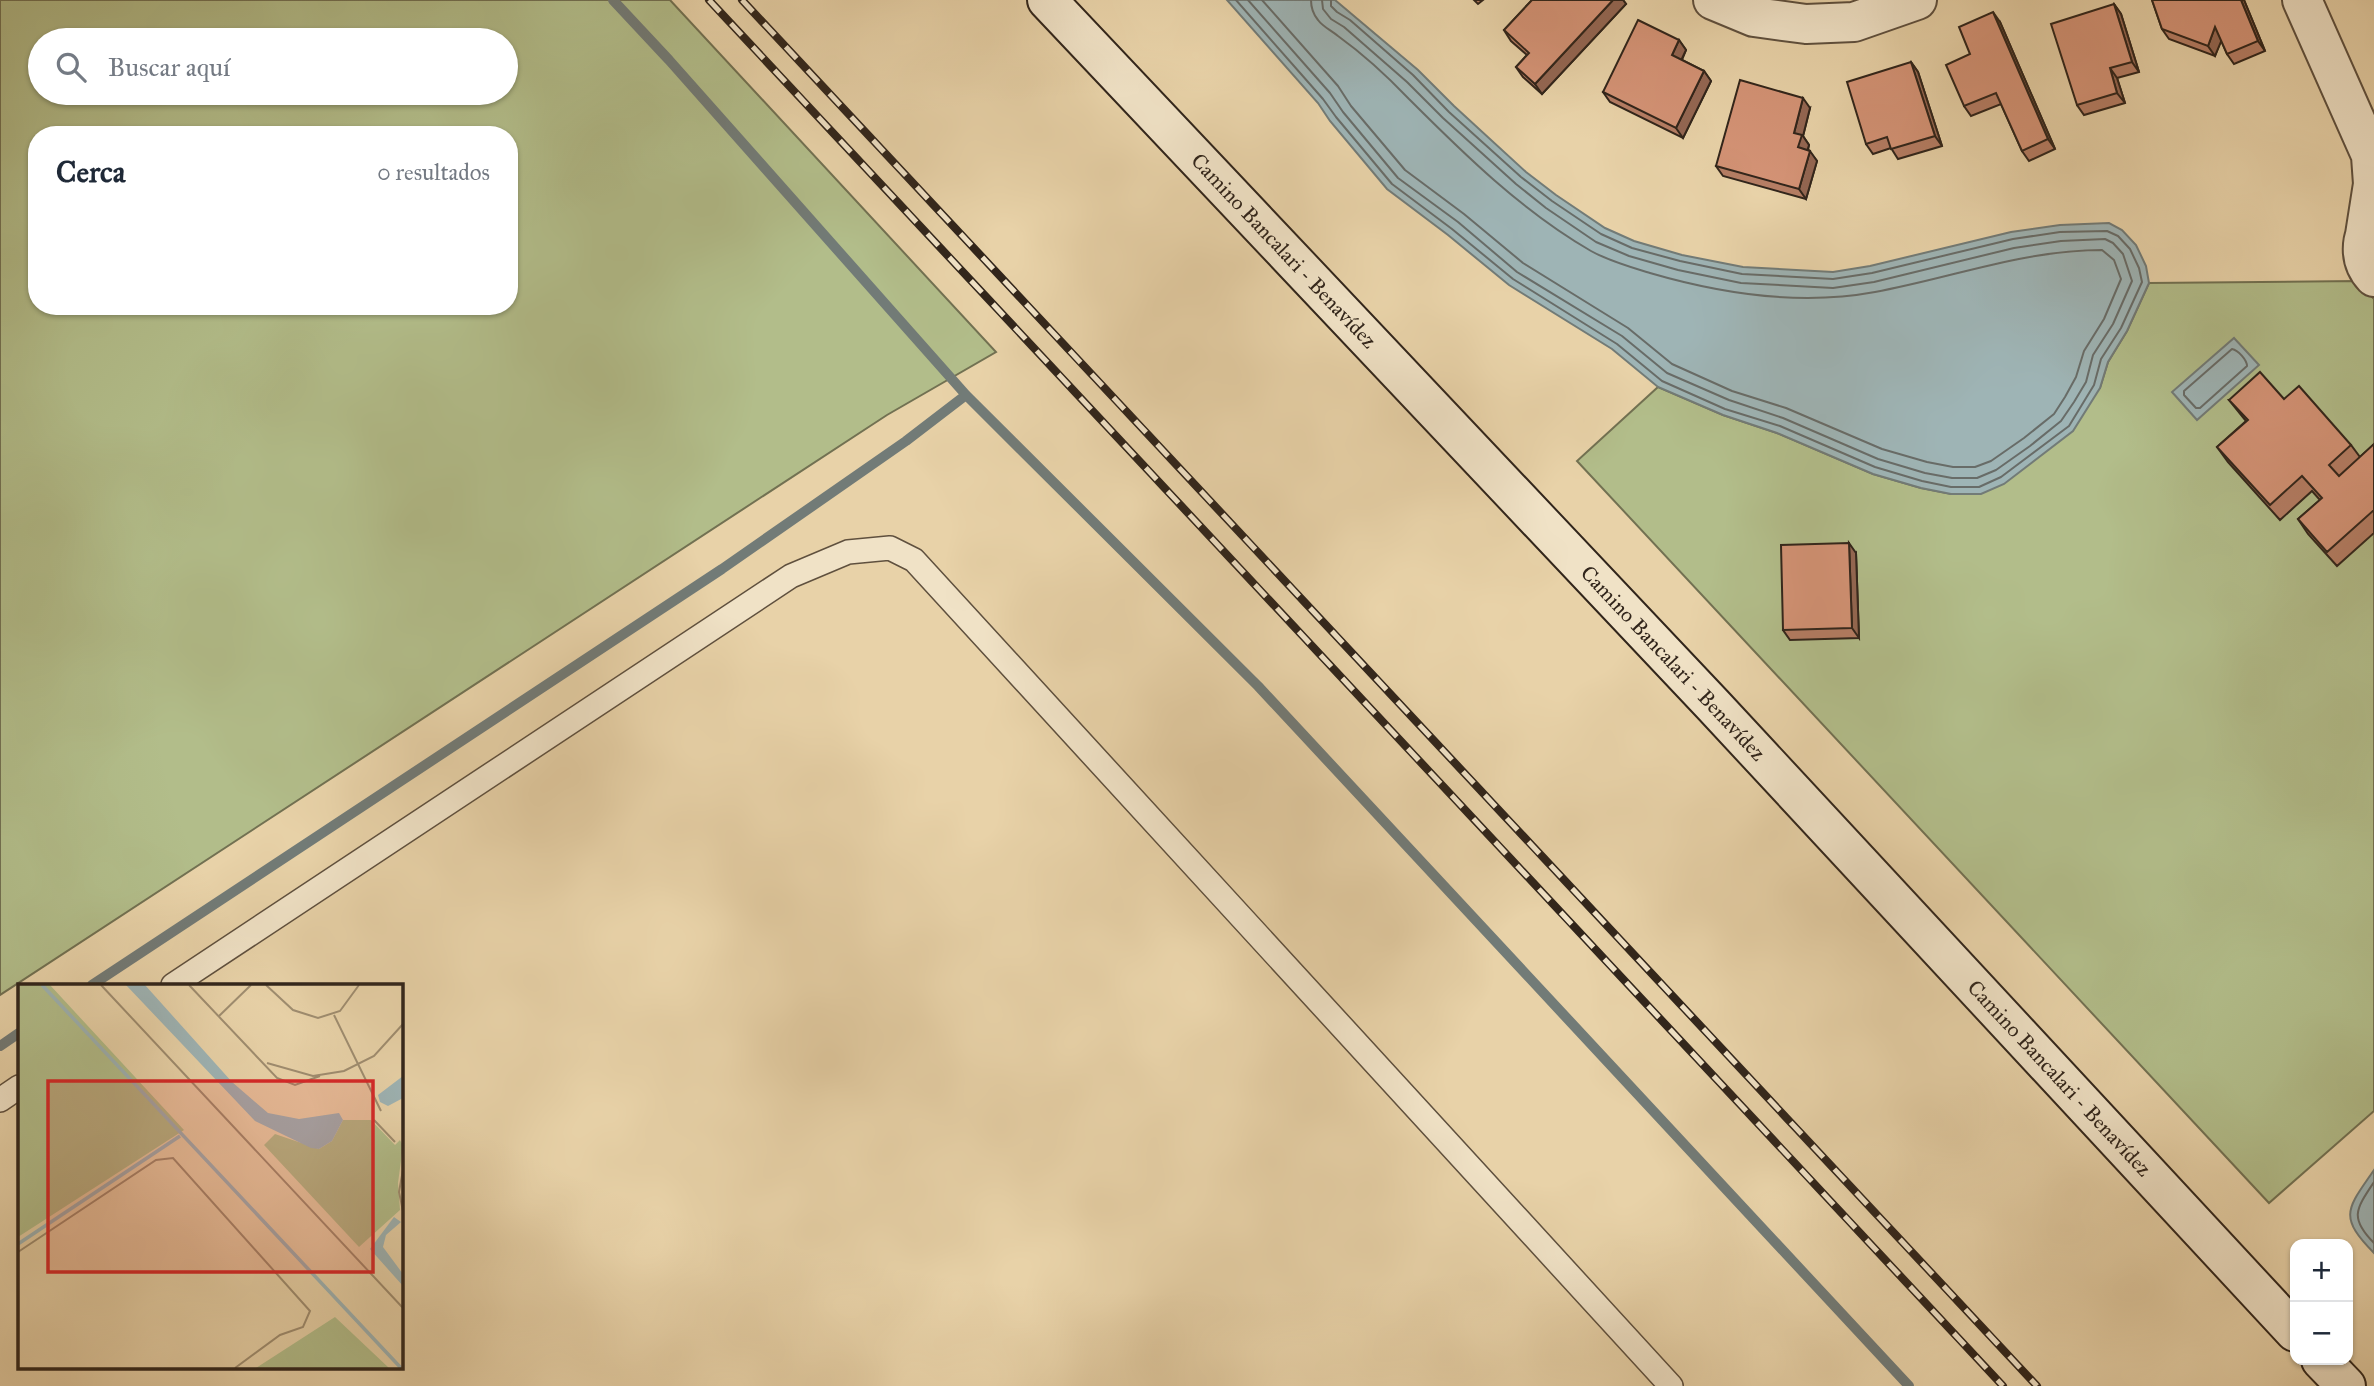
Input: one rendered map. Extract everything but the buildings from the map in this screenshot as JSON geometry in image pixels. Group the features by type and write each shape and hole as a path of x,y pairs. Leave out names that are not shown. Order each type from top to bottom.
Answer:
{"main road":[{"name":"Camino Bancalari - Benavídez","path":"1047,0 1694,685 2290,1327"},
{"path":"1713,0 1754,17 1806,24 1854,22 1917,0"},
{"path":"2302,0 2373,159 2369,228 2362,247 2364,260 2374,277"},
{"path":"2326,1365 2346,1386"}],"lane":[{"path":"175,984 791,576 848,552 890,548 914,559 1671,1386"},
{"path":"0,1100 18,1088"}],"green space":[{"path":"0,0 670,0 996,352 887,415 0,995"},
{"path":"2357,281 2374,299 2374,1111 2269,1203 1577,461 1658,387 1873,474 1951,494 2100,388 2108,362 2127,331 2149,283"}],"water":[{"path":"1227,0 1335,0 1418,70 1526,172 1605,228 1634,241 1682,255 1743,267 1833,272 1870,266 2011,232 2060,225 2109,223 2122,230 2136,245 2146,266 2149,283 2127,331 2108,362 2100,388 2073,431 2004,484 1981,494 1951,494 1873,474 1658,387 1612,349 1509,285 1387,189 1318,103"},
{"path":"2234,338 2259,365 2197,420 2172,392"},
{"path":"2374,1170 2374,1253 2355,1230 2350,1212"}],"waterway":[{"path":"613,0 966,395 1258,686 1909,1386"},
{"path":"94,984 722,569 906,441 966,395"},
{"path":"0,1046 18,1034"}],"railway":[{"path":"709,0 2003,1386"},
{"path":"742,0 2037,1386"}]}
